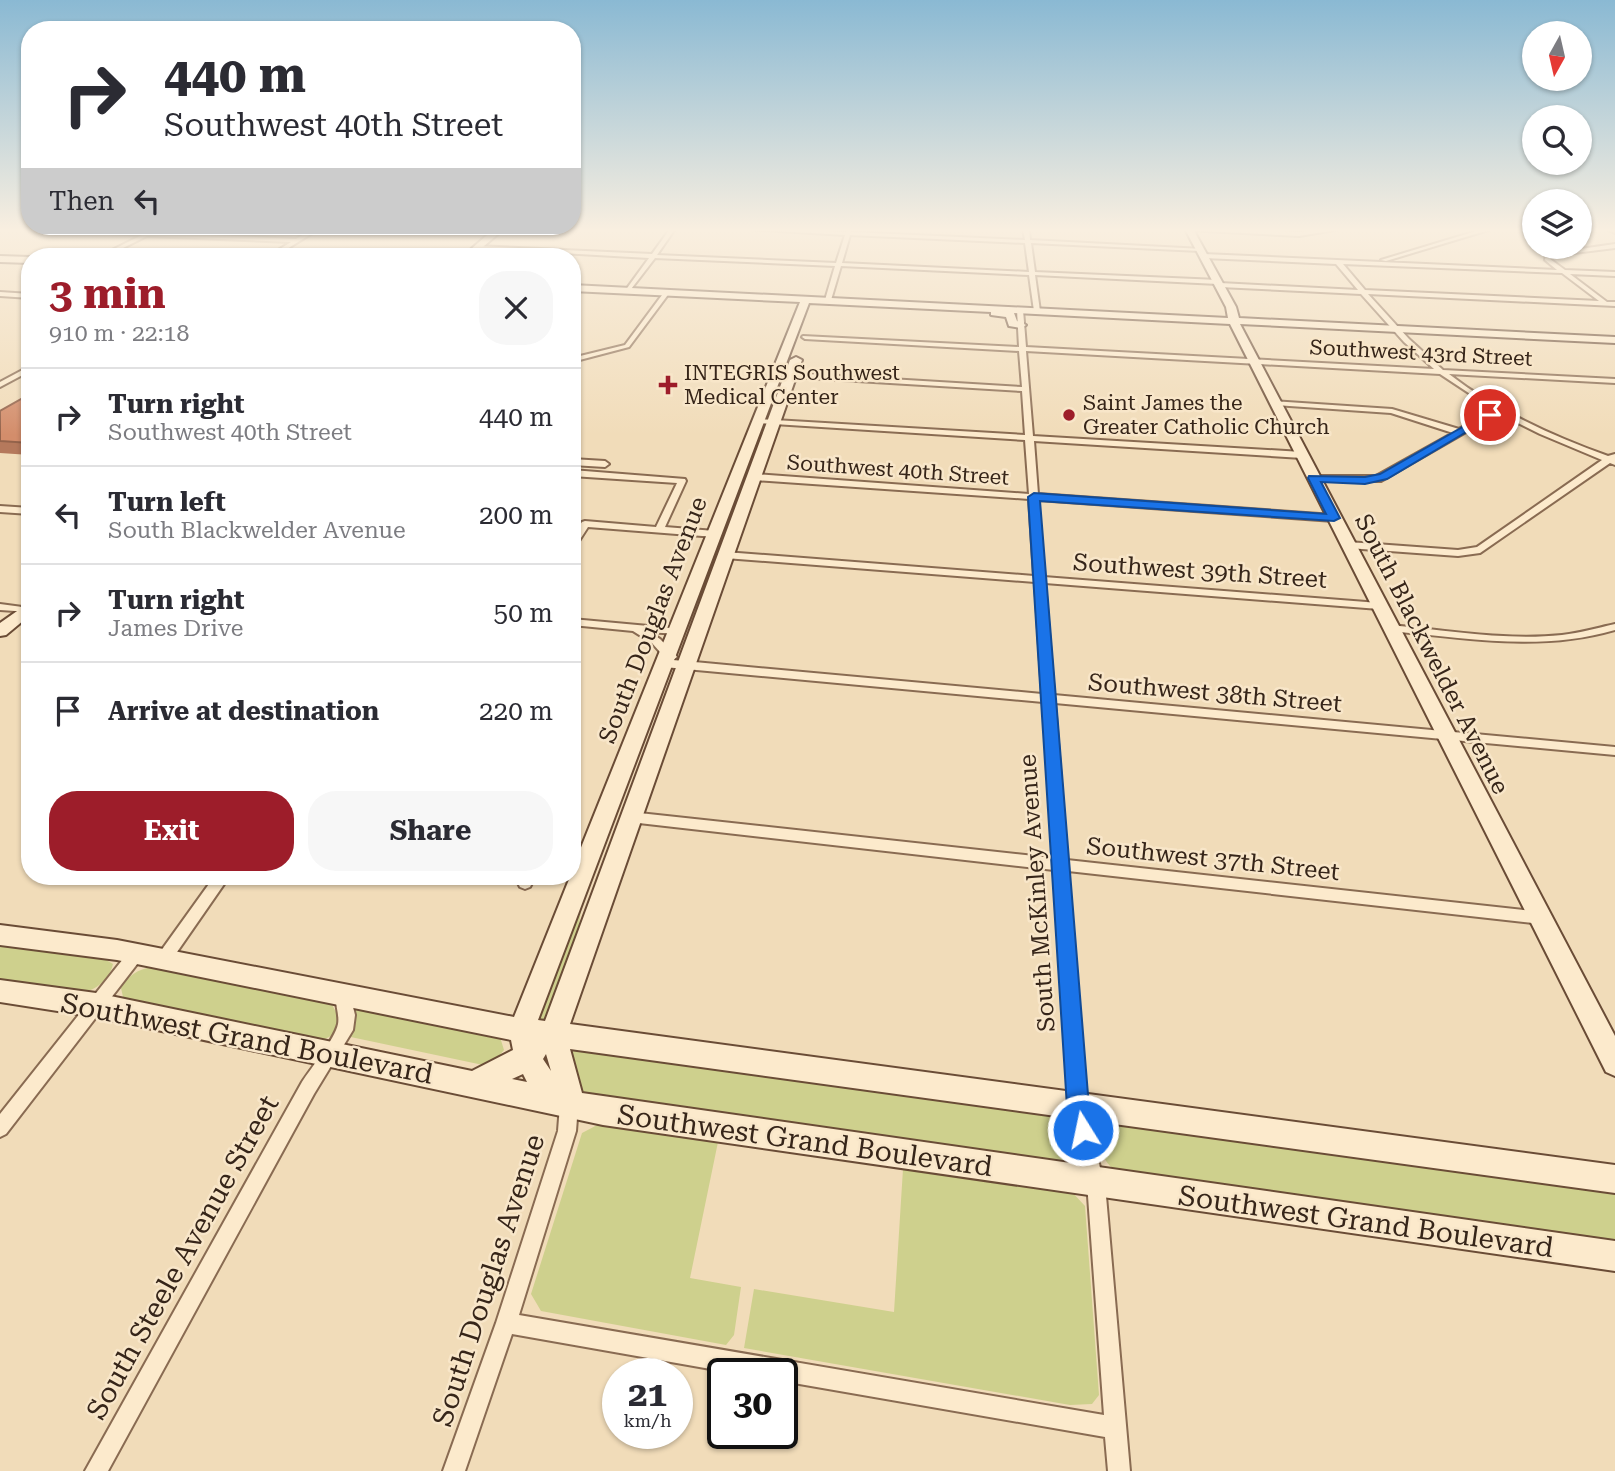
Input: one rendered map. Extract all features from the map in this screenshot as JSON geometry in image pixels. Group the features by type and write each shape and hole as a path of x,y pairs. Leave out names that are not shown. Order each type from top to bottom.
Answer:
{"street":[{"path":"581,358 627,346 663,298"},
{"path":"773,298 1614,341"},
{"path":"1035,298 1037,311"},
{"name":"South Blackwelder Avenue","path":"1226,298 1253,361 1615,1063"},
{"path":"1368,298 1441,371 1505,412 1558,439 1613,459"},
{"path":"1487,298 1615,304"},
{"path":"1598,298 1615,310"},
{"path":"817,300 841,305 1006,314 1013,317 1017,324"},
{"name":"South Douglas Avenue","path":"581,877 715,534 790,375 817,300"},
{"name":"South Douglas Avenue","path":"454,1471 506,1323 567,1132 567,1080 553,1035 754,477 767,421 817,300"},
{"name":"South McKinley Avenue","path":"1020,310 1017,324 1023,349 1031,438 1078,1107 1095,1182 1119,1471"},
{"name":"Southwest 43rd Street","path":"805,337 1615,381"},
{"path":"3,382 21,373"},
{"path":"790,375 1026,389"},
{"path":"1275,404 1397,412 1460,432"},
{"path":"1313,478 1378,479 1490,415 1505,412"},
{"path":"767,421 1302,455"},
{"path":"1348,544 1458,553 1480,550 1613,459"},
{"path":"581,463 605,464"},
{"path":"581,474 682,481 660,529"},
{"name":"Southwest 40th Street","path":"754,477 1334,518"},
{"path":"0,509 21,510"},
{"path":"581,531 585,524 715,534"},
{"name":"Southwest 39th Street","path":"725,555 1379,606"},
{"path":"0,607 21,608"},
{"path":"0,631 21,614"},
{"path":"581,623 677,631"},
{"path":"1390,628 1546,639 1589,634 1615,627"},
{"path":"634,628 656,641 666,659"},
{"name":"Southwest 38th Street","path":"666,659 685,665 1615,751"},
{"name":"Southwest 37th Street","path":"630,817 1541,918"},
{"path":"163,960 216,885"},
{"name":"South Douglas Avenue","path":"524,1042 578,885"},
{"path":"575,892 601,896"},
{"path":"0,935 136,954 342,996 524,1042"},
{"path":"0,1128 136,954"},
{"name":"Southwest Grand Boulevard","path":"0,991 96,1005 569,1105 1615,1256"},
{"name":"South Steele Avenue Street","path":"96,1471 346,1023 342,996"},
{"path":"473,1084 524,1042 553,1035 1615,1179"},
{"path":"524,1042 546,1088 569,1105"},
{"path":"506,1323 1115,1428"}],"green space":[{"path":"582,902 577,941 548,1018 539,1020 537,1018"},
{"path":"0,942 103,958 113,964 102,983 82,992 0,980"},
{"path":"152,967 331,1003 340,1019 335,1034 325,1039 316,1039 126,1000 121,988 124,984 138,971"},
{"path":"351,1007 500,1037 504,1050 492,1064 483,1065 346,1036"},
{"path":"572,1048 1056,1113 1068,1125 1075,1139 1075,1146 1073,1153 1060,1165 582,1097 570,1052"},
{"path":"1108,1122 1615,1188 1615,1244 1118,1173 1107,1162 1101,1150 1101,1136"},
{"path":"601,1123 1071,1191 1085,1206 1099,1395 1092,1404 1070,1405 744,1348 754,1289 894,1312 903,1169 718,1142 690,1278 741,1287 734,1335 726,1345 541,1311 531,1294 582,1133"}],"building":[{"path":"21,399 21,442 0,441 0,411"}],"place":[{"name":"INTEGRIS Southwest Medical Center","path":"668,385"},
{"name":"Saint James the Greater Catholic Church","path":"1069,415"}],"route":[{"path":"1083,1130 1078,1107 1034,497 1334,518 1313,478 1373,480 1383,477 1490,415"}]}
